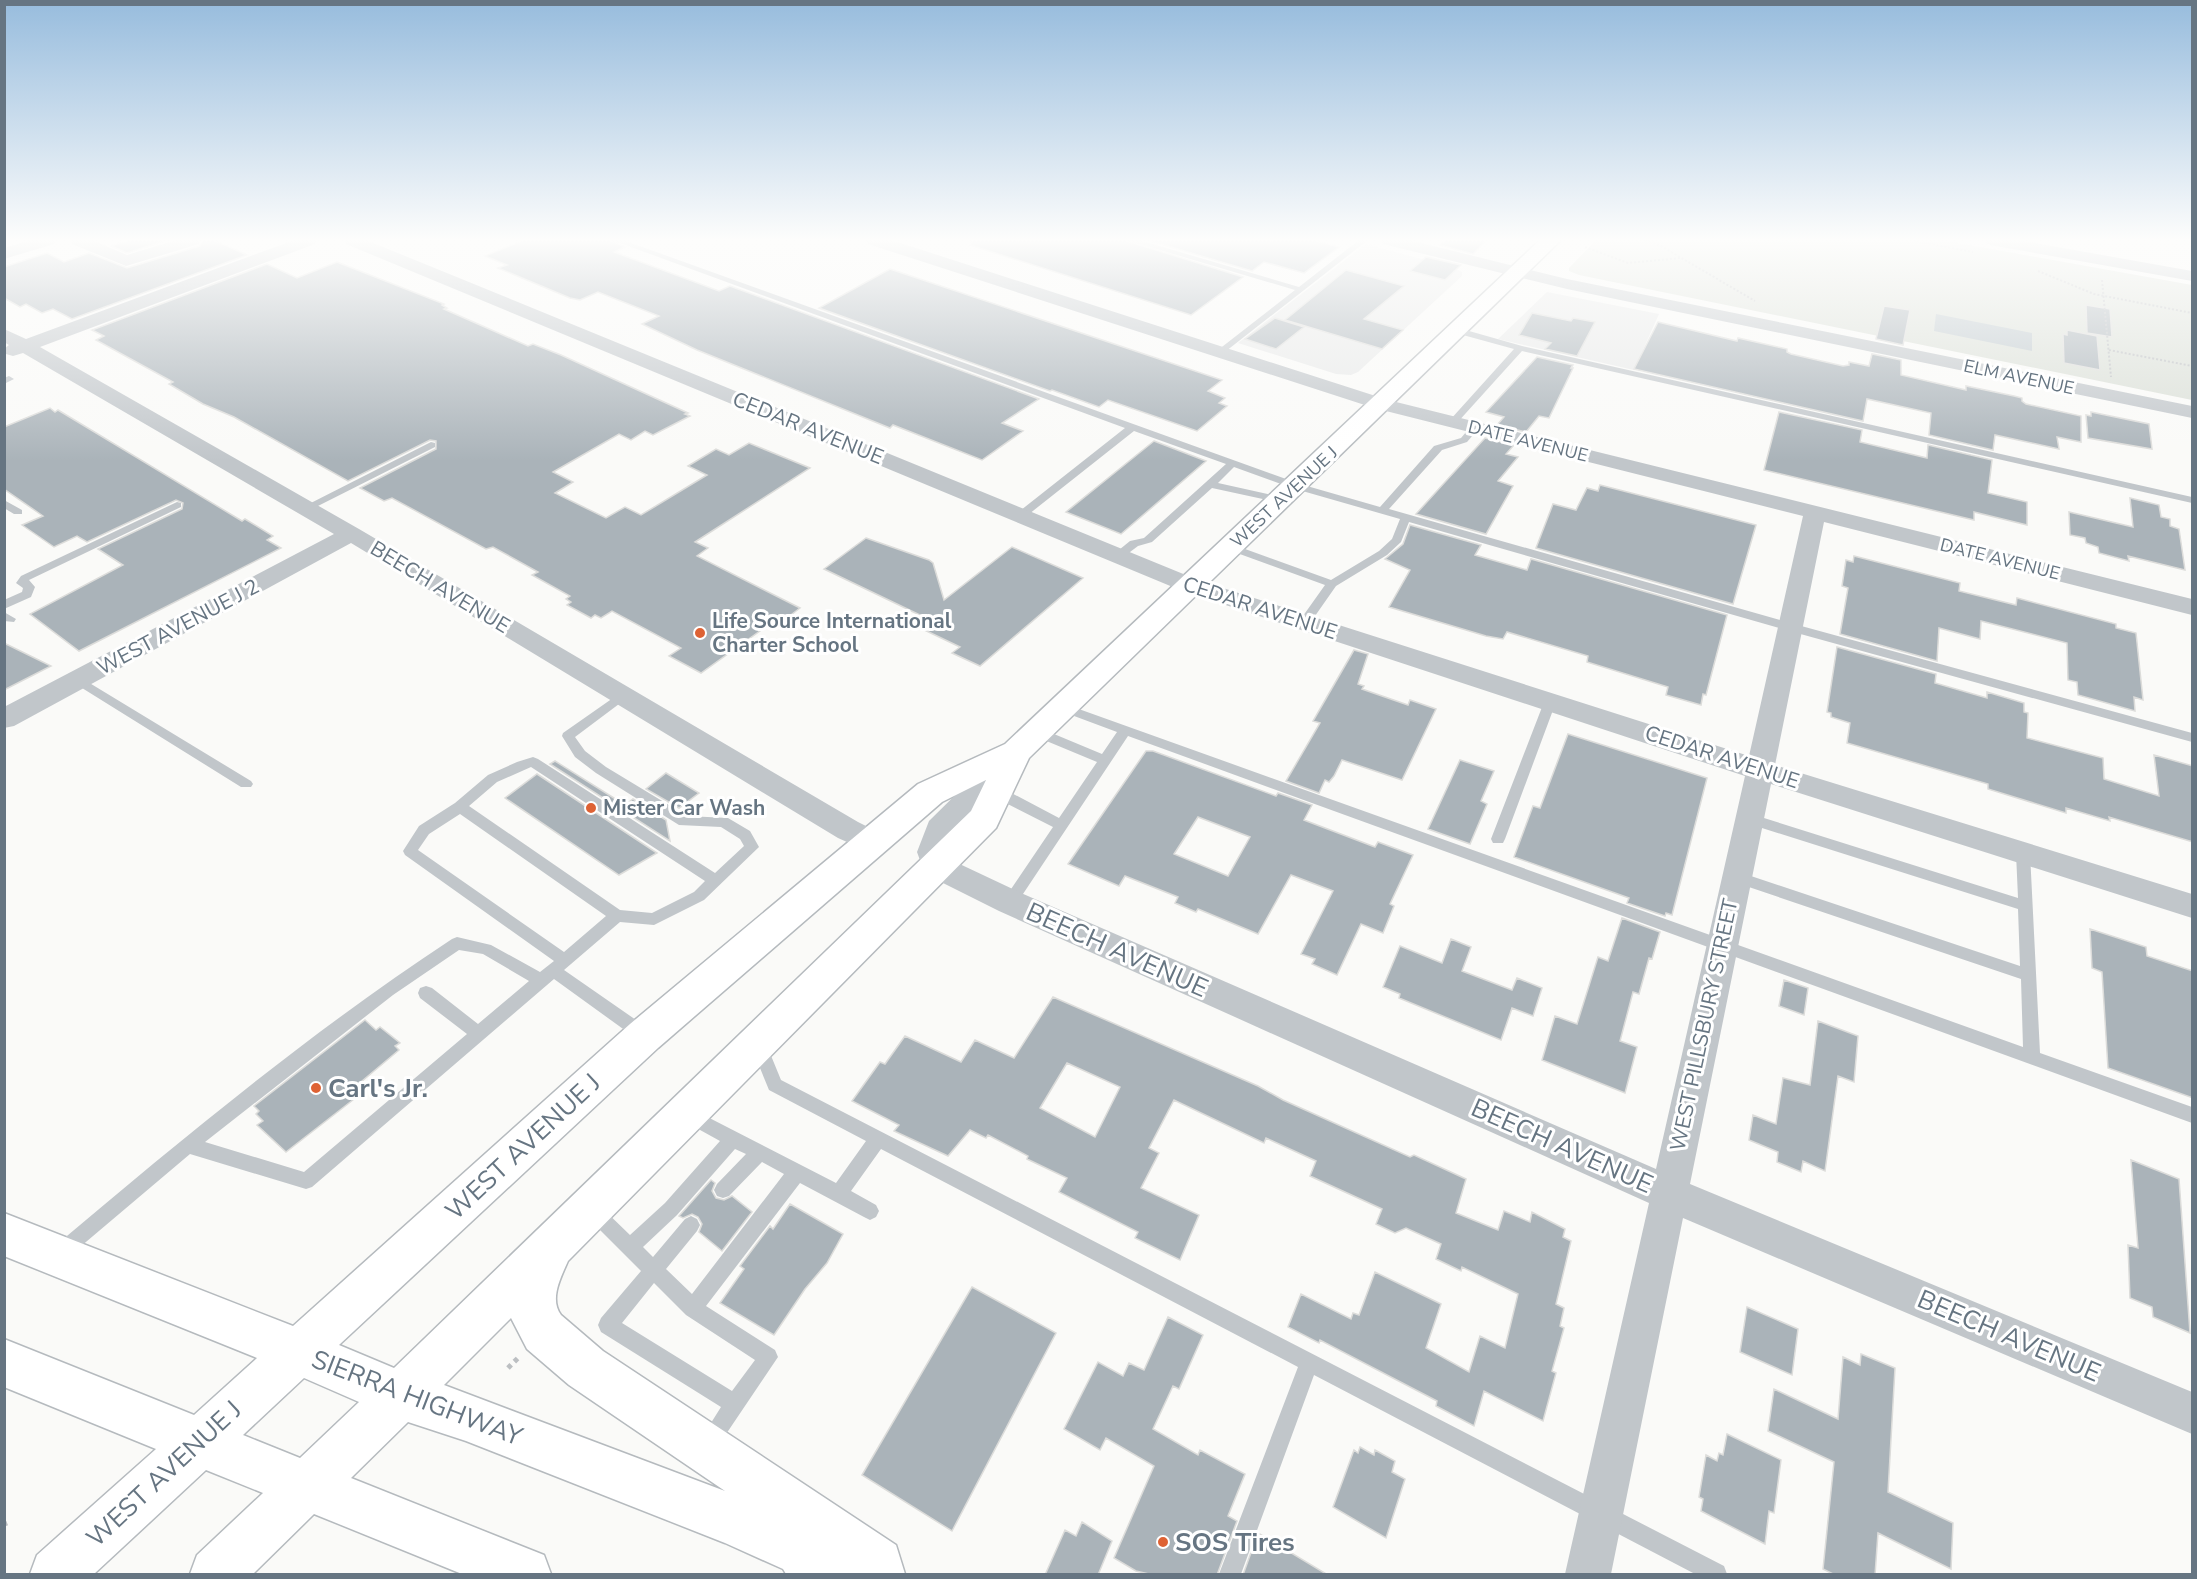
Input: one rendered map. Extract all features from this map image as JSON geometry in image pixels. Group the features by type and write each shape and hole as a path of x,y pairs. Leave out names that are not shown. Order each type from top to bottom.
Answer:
{"main road":[{"name":"WEST AVENUE J","path":"216,1575 402,1395 984,819 1026,742 1381,404 1472,314"},
{"name":"WEST AVENUE J","path":"56,1575 644,1036 874,843 930,793 1026,742"},
{"name":"SIERRA HIGHWAY","path":"4,1234 402,1395 738,1522 801,1551 819,1575"},
{"path":"551,1247 534,1288 533,1316 544,1332 586,1368 877,1564 879,1575"},
{"path":"4,1363 525,1575"}],"street":[{"path":"11,344 98,314"},
{"name":"CEDAR AVENUE","path":"530,314 1189,585 1759,770 2193,906"},
{"name":"DATE AVENUE","path":"1102,314 1381,404 2193,608"},
{"name":"ELM AVENUE","path":"1718,314 2193,412"},
{"name":"BEECH AVENUE","path":"11,344 351,534 848,830 874,843"},
{"name":"WEST PILLSBURY STREET","path":"1588,1575 1720,946 1815,512"},
{"name":"WEST AVENUE J 2","path":"8,714 78,680 351,534"},
{"path":"936,866 932,852 939,830 1026,742"},
{"name":"BEECH AVENUE","path":"936,866 1010,902 1668,1193 2193,1413"}],"lane":[{"path":"819,314 1232,464 1288,493"},
{"path":"1221,352 1268,314"},
{"path":"1455,330 1520,348 2193,500"},
{"path":"1453,422 1520,348"},
{"path":"1020,516 1132,427"},
{"path":"1382,510 1438,448 1464,440 1475,427"},
{"path":"306,508 431,446"},
{"path":"1118,556 1134,543 1148,540 1232,464"},
{"path":"1209,484 1288,493 1382,510 1790,627 2193,738"},
{"path":"4,503 18,512 4,518"},
{"path":"4,605 27,594 28,587 22,583 25,578 177,505"},
{"path":"1304,623 1332,584 1383,553 1398,540 1406,517"},
{"path":"1230,547 1332,584"},
{"path":"78,680 246,784"},
{"path":"460,807 617,916 654,919 699,896 752,847 745,835 723,822 684,821 601,770 580,754 568,736 623,695"},
{"path":"1498,839 1550,702"},
{"path":"1062,707 2193,1115"},
{"path":"1010,902 1125,730"},
{"path":"1026,742 1105,760"},
{"path":"644,1036 554,971 410,851 424,830 460,807 475,792 509,769 533,762 716,882"},
{"path":"997,792 1060,825"},
{"path":"1748,818 2026,906"},
{"path":"2023,853 2032,1058"},
{"path":"1736,877 2029,975"},
{"path":"188,1145 306,1181 617,916"},
{"path":"57,1255 188,1145 387,990 457,943 486,949 554,971"},
{"path":"426,993 479,1034"},
{"path":"757,1042 775,1085 1716,1575"},
{"path":"685,1113 870,1211"},
{"path":"631,1246 671,1209 733,1139"},
{"path":"838,1194 878,1139"},
{"path":"723,1190 759,1153"},
{"path":"693,1308 797,1172"},
{"path":"590,1208 693,1308 768,1357 706,1447"},
{"path":"691,1225 608,1325 735,1404"},
{"path":"1230,1575 1309,1363"}],"path":[{"path":"2106,314 2112,386"},
{"path":"2109,350 2193,366"}],"shaded area":[{"path":"1276,314 1421,314 1358,372 1351,375 1336,374 1238,343"},
{"path":"1524,314 1659,314 1634,370 1498,339"},
{"path":"1769,314 2192,314 2192,400"},
{"path":"1936,314 2032,333 2032,351 1934,331"}],"building":[{"path":"62,314 87,314 72,319"},
{"path":"135,314 455,314 528,346 533,344 688,413 685,414 690,416 653,435 645,431 631,440 619,434 553,472 573,482 555,493 606,518 625,507 641,515 707,475 688,466 716,449 729,455 749,443 810,468 695,542 708,548 697,556 800,608 779,624 774,621 701,673 669,656 681,648 612,611 601,618 595,615 591,618 567,605 571,602 566,599 570,596 532,575 538,572 493,547 486,549 392,498 384,501 360,488 436,449 436,441 430,440 348,481 234,417 203,404 169,384 173,382 96,340 104,336 92,330"},
{"path":"653,314 806,314 1039,399 1002,423 1023,431 982,460 893,425 890,428 697,350 642,324 659,316"},
{"path":"835,314 1024,314 1222,380 1208,391 1225,398 1219,403 1227,406 1197,431 1108,400 1099,407"},
{"path":"1293,314 1370,314 1364,319 1403,330 1382,349 1285,320"},
{"path":"1532,314 1571,321 1573,318 1595,322 1577,356 1545,349 1551,343 1519,335"},
{"path":"1882,314 1909,314 1903,345 1876,339"},
{"path":"2086,314 2110,314 2112,337 2087,333"},
{"path":"1275,318 1304,327 1276,349 1245,339"},
{"path":"1658,322 1737,341 1738,338 1787,349 1787,352 1791,354 1843,366 1849,365 1849,362 1869,366 1872,354 1901,360 1901,375 1966,390 1966,386 2014,396 2022,398 2026,404 2081,416 2081,442 2057,437 2059,449 1995,435 1993,450 1929,435 1931,413 1867,399 1863,421 1634,369"},
{"path":"2067,330 2097,336 2100,370 2064,363 2063,334 2067,335"},
{"path":"1537,357 1573,365 1549,418 1539,416 1526,432 1497,425 1504,417 1486,412"},
{"path":"50,408 55,412 58,410 242,521 245,519 273,536 267,540 281,548 79,651 30,614 123,565 98,549 182,509 183,503 176,500 87,542 77,536 54,547 22,525 43,516 4,489 4,427"},
{"path":"1779,412 1862,430 1860,442 1927,458 1928,445 1992,460 1988,493 2027,502 2027,525 1974,512 1974,520 1764,470"},
{"path":"2091,412 2149,424 2152,449 2088,438 2086,415 2091,416"},
{"path":"1485,438 1514,445 1506,454 1518,457 1498,481 1513,486 1486,534 1416,514"},
{"path":"1154,441 1206,461 1121,534 1066,512"},
{"path":"1600,485 1756,525 1733,604 1536,548 1553,504 1576,510 1587,488 1598,491"},
{"path":"2130,498 2159,505 2161,517 2170,519 2170,526 2179,529 2185,570 2128,556 2129,561 2099,553 2098,547 2086,543 2085,538 2070,535 2069,512 2133,527"},
{"path":"1410,525 1481,545 1475,555 1527,570 1531,559 1727,615 1706,695 1703,694 1701,705 1666,695 1668,687 1587,662 1588,656 1507,632 1503,639 1486,636 1389,607 1410,570 1385,559 1403,544"},
{"path":"866,538 933,563 944,600 1012,547 1083,578 980,666 952,653 960,647 914,625 924,617 824,569"},
{"path":"1854,556 1960,583 1959,591 2016,605 2017,598 2116,624 2116,628 2136,633 2143,700 2134,697 2135,711 2078,695 2077,682 2068,680 2067,643 1981,621 1980,639 1939,628 1937,661 1840,634 1848,588 1842,586 1846,560 1853,562"},
{"path":"4,643 51,666 4,690"},
{"path":"1837,647 1936,674 1935,683 1987,698 1987,692 2024,703 2024,712 2028,713 2027,738 2103,758 2104,779 2159,796 2154,755 2193,766 2193,842 2109,817 2110,821 2066,808 2066,813 1988,789 1988,784 1847,743 1850,723 1831,717 1831,713 1827,712"},
{"path":"1354,650 1368,654 1358,684 1364,686 1362,689 1408,705 1410,700 1436,709 1402,780 1342,760 1334,776 1329,782 1325,780 1319,793 1286,781 1320,723 1313,721"},
{"path":"1568,734 1707,778 1672,915 1666,913 1665,916 1627,903 1629,898 1514,857 1533,806 1540,808"},
{"path":"1146,751 1153,751 1276,796 1278,793 1312,805 1304,820 1375,847 1378,842 1413,855 1390,904 1394,906 1383,933 1361,924 1337,975 1312,964 1315,959 1301,954 1333,891 1291,875 1258,934 1198,909 1196,912 1175,903 1178,897 1125,876 1119,886 1068,864","holes":["1198,817 1250,837 1228,876 1174,854"]},
{"path":"1460,760 1494,771 1481,801 1487,804 1470,844 1428,829"},
{"path":"555,761 625,805 633,799 666,820 670,841 550,764"},
{"path":"666,773 699,793 679,808 646,789"},
{"path":"537,774 657,853 619,875 505,798"},
{"path":"1622,918 1660,932 1652,959 1649,958 1639,994 1633,992 1620,1041 1637,1047 1625,1093 1542,1060 1555,1016 1577,1024 1598,957 1608,961"},
{"path":"2090,929 2146,947 2147,956 2193,971 2193,1098 2108,1068 2102,972 2092,968"},
{"path":"1451,939 1471,947 1462,971 1512,990 1517,978 1542,988 1533,1016 1512,1008 1501,1040 1399,998 1400,994 1383,987 1400,946 1442,963"},
{"path":"1784,980 1808,988 1804,1015 1779,1006"},
{"path":"1053,997 1258,1086 1283,1100 1410,1157 1414,1155 1466,1179 1456,1213 1498,1230 1504,1211 1530,1222 1532,1212 1565,1229 1563,1237 1571,1241 1556,1304 1564,1308 1560,1326 1564,1328 1552,1371 1556,1373 1543,1421 1484,1391 1474,1426 1436,1406 1437,1401 1320,1340 1319,1343 1288,1327 1301,1294 1351,1319 1353,1313 1359,1315 1375,1272 1441,1304 1426,1348 1469,1372 1480,1336 1505,1348 1518,1294 1462,1267 1461,1271 1436,1259 1441,1244 1406,1228 1395,1233 1376,1224 1382,1209 1310,1176 1316,1161 1266,1138 1264,1143 1174,1100 1149,1148 1159,1153 1141,1188 1199,1215 1180,1260 1135,1238 1138,1232 1059,1192 1067,1178 1027,1159 1028,1156 988,1135 986,1138 970,1130 948,1156 894,1131 899,1125 852,1101 880,1062 885,1064 905,1036 961,1062 975,1040 1014,1058","holes":["1067,1063 1120,1087 1095,1137 1040,1108"]},
{"name":"Carl's Jr.","path":"365,1020 376,1030 380,1027 400,1043 395,1046 399,1050 361,1082 364,1084 354,1092 358,1096 286,1152 257,1125 263,1121 256,1114 259,1111 254,1106"},
{"path":"1818,1021 1858,1036 1854,1082 1838,1076 1825,1171 1803,1161 1801,1172 1777,1162 1778,1152 1749,1140 1753,1115 1776,1124 1783,1078 1810,1085"},
{"path":"2131,1160 2179,1179 2190,1333 2153,1317 2152,1307 2130,1298 2128,1245 2138,1248"},
{"path":"711,1180 715,1183 712,1191 716,1198 724,1200 732,1196 752,1212 722,1251 699,1232 702,1224 698,1217 692,1214 683,1218 679,1216"},
{"path":"790,1204 843,1234 827,1263 805,1289 774,1335 720,1303 744,1269 740,1266 770,1226 773,1229"},
{"path":"972,1287 1056,1333 952,1531 862,1475"},
{"path":"1747,1307 1798,1329 1792,1375 1740,1352"},
{"path":"1168,1317 1203,1335 1179,1389 1173,1386 1153,1429 1198,1455 1200,1450 1245,1474 1228,1516 1237,1521 1217,1575 1153,1575 1136,1571 1114,1558 1154,1466 1106,1438 1100,1450 1064,1429 1098,1362 1123,1376 1129,1363 1144,1370"},
{"path":"1861,1354 1895,1368 1888,1492 1953,1523 1951,1569 1878,1533 1875,1575 1835,1575 1823,1569 1834,1462 1768,1431 1774,1389 1838,1419 1843,1357 1860,1365"},
{"path":"1727,1434 1781,1460 1774,1513 1769,1511 1765,1544 1701,1511 1703,1499 1699,1497 1706,1455 1717,1461 1719,1453 1723,1455"},
{"path":"1360,1447 1374,1455 1375,1450 1395,1461 1392,1472 1405,1479 1386,1538 1333,1507 1354,1450 1358,1453"},
{"path":"1082,1522 1112,1541 1098,1575 1045,1575 1065,1530 1076,1536"},
{"path":"1258,1533 1328,1575 1243,1575"}],"place":[{"name":"Life Source International Charter School","path":"700,633"},
{"name":"Mister Car Wash","path":"591,808"},
{"name":"Carl's Jr.","path":"316,1088"},
{"name":"SOS Tires","path":"1163,1542"}]}
